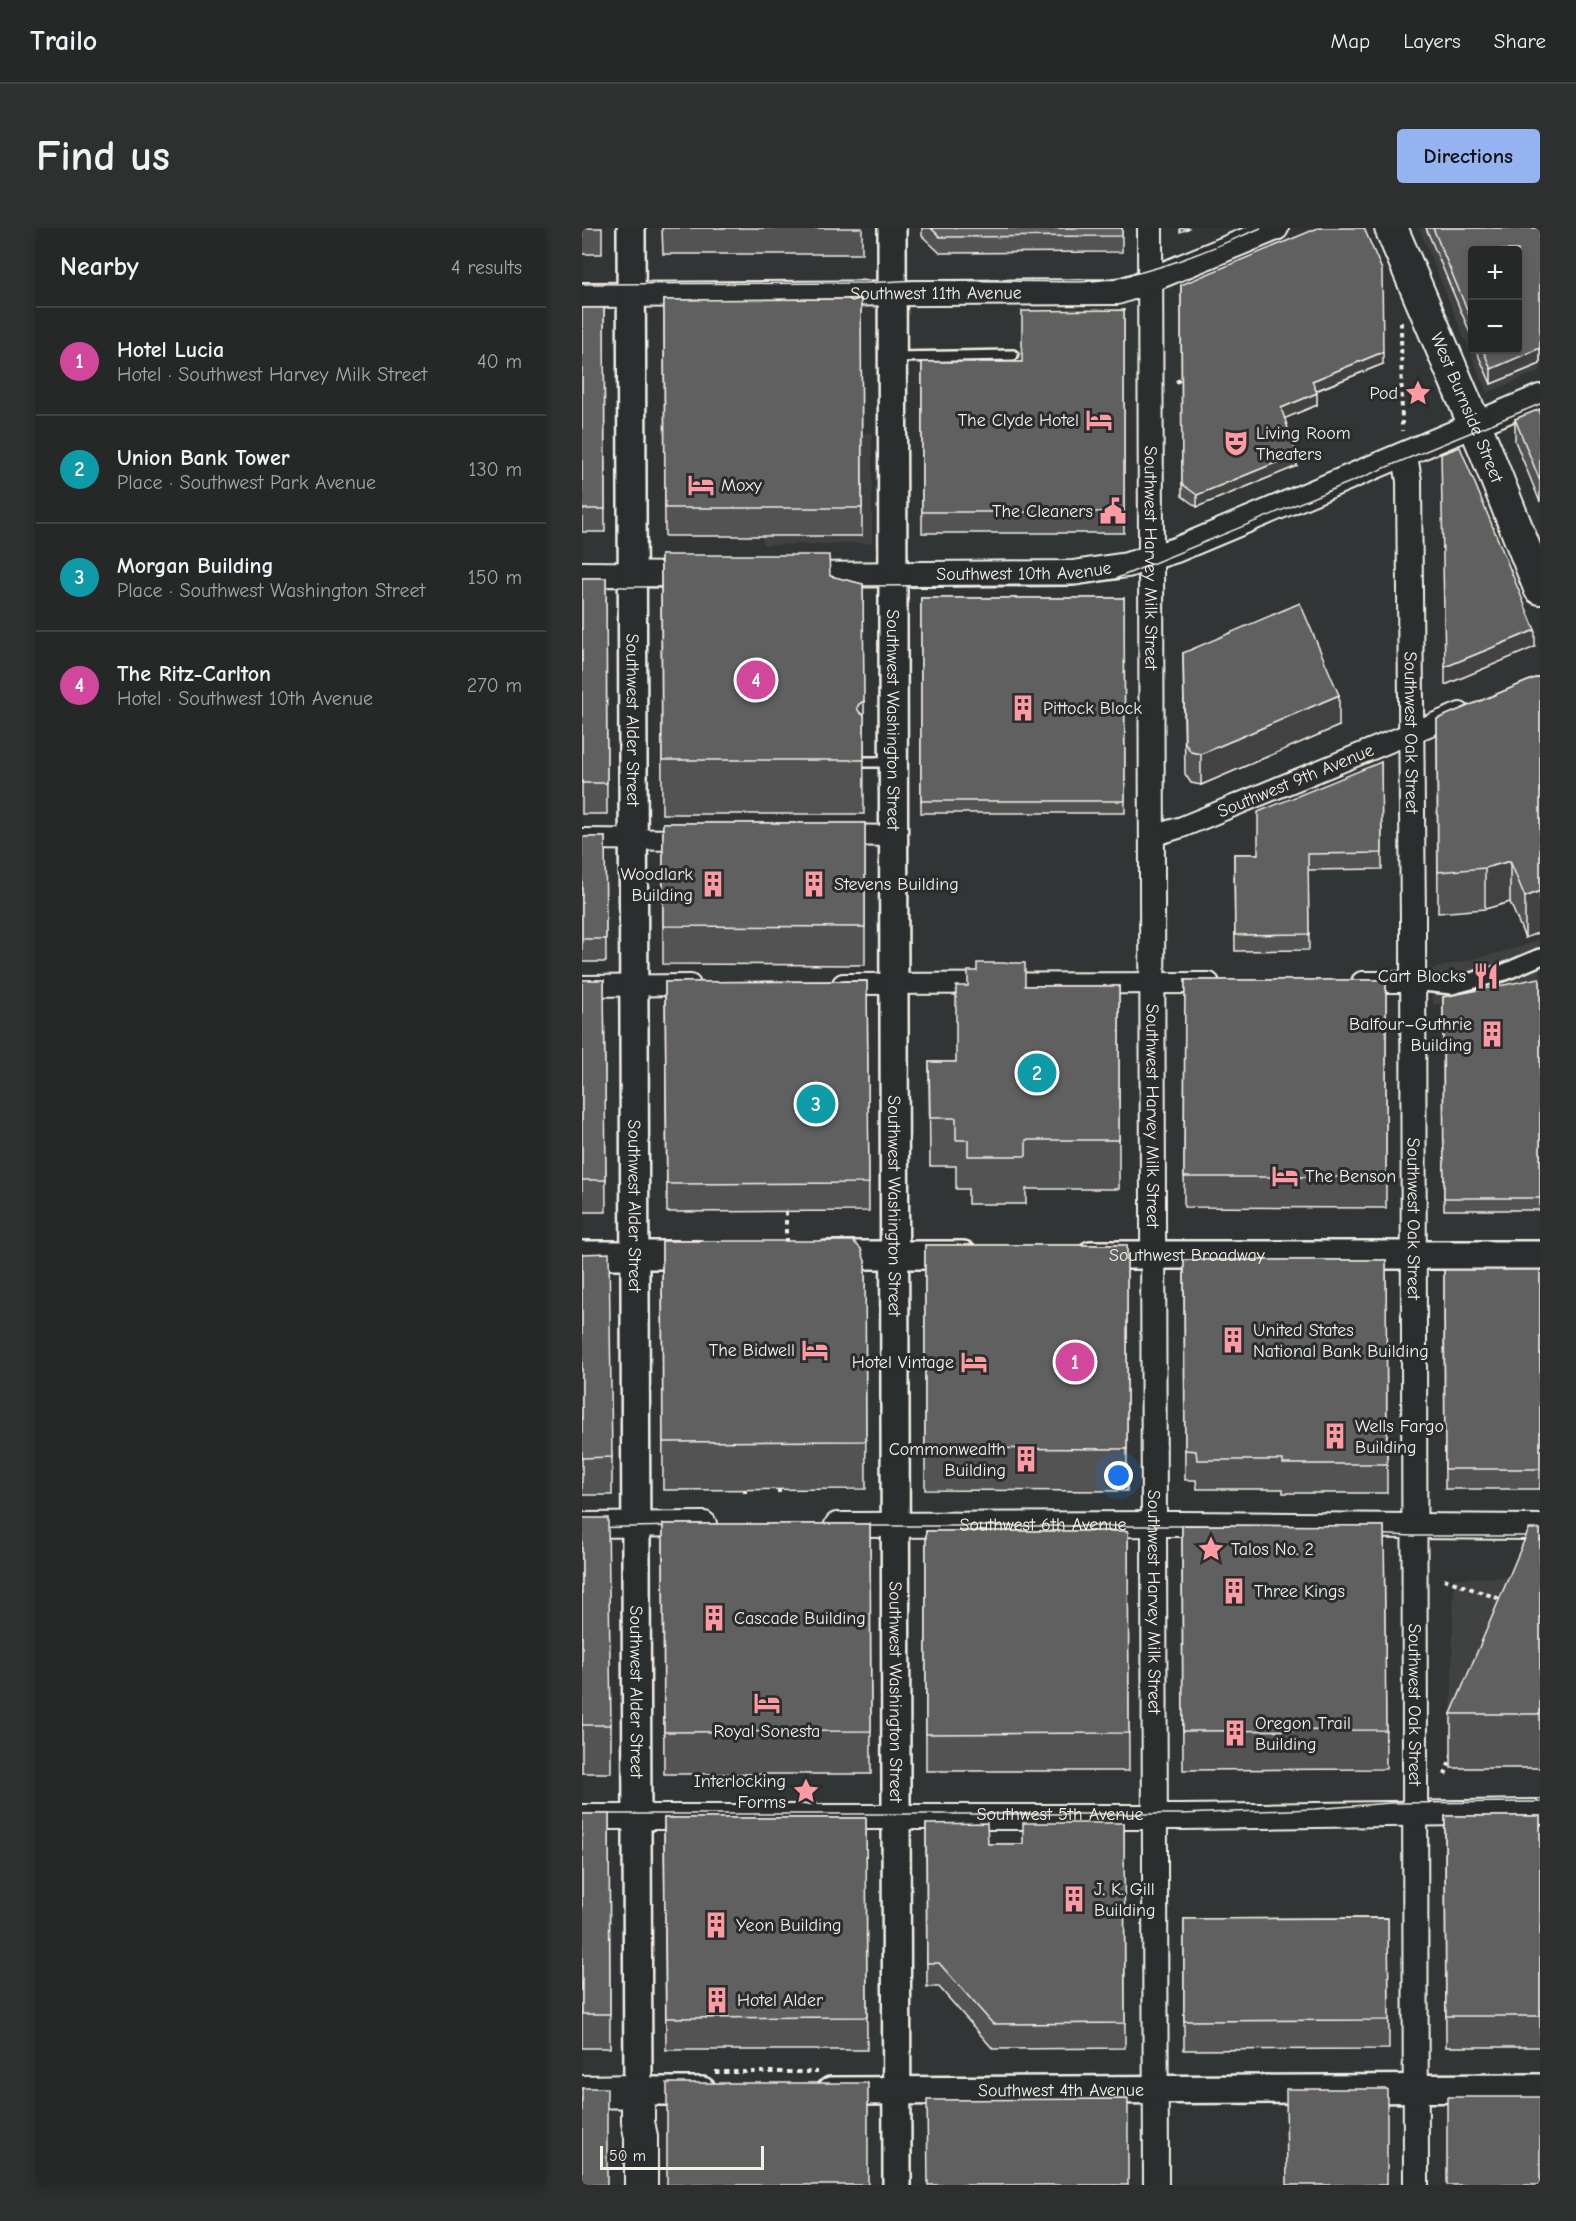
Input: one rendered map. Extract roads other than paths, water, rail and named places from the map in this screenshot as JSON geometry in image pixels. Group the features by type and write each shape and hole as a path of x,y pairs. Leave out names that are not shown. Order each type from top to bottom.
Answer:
{"main road":[{"name":"Southwest Alder Street","path":"631,228 634,840 633,1255 638,2122 641,2138 641,2185"},
{"name":"Southwest Washington Street","path":"892,228 897,2185"},
{"name":"West Burnside Street","path":"1391,228 1540,588"},
{"path":"582,1255 726,1255"},
{"path":"786,1255 988,1255"},
{"name":"Southwest Broadway","path":"1068,1255 1540,1255"},
{"name":"Southwest 4th Avenue","path":"803,2091 1540,2088"},
{"path":"582,2092 722,2091"}],"street":[{"name":"Southwest Harvey Milk Street","path":"1150,228 1156,2185"},
{"name":"Southwest 11th Avenue","path":"582,295 1117,292 1276,228"},
{"name":"Southwest 10th Avenue","path":"777,575 1073,573 1110,569 1176,550 1540,398"},
{"name":"Southwest Oak Street","path":"1405,455 1409,481 1413,982 1416,2185"},
{"path":"582,574 719,575"},
{"name":"Southwest 9th Avenue","path":"1152,836 1182,827 1410,735 1478,705"},
{"path":"825,834 894,836"},
{"path":"582,839 707,840"},
{"path":"1347,982 1413,982 1452,986 1538,963"},
{"path":"821,984 1229,983"},
{"path":"582,986 703,985"},
{"path":"582,1525 727,1524"},
{"name":"Southwest 6th Avenue","path":"820,1524 1540,1527"},
{"name":"Southwest 5th Avenue","path":"582,1816 897,1818 1540,1812"}],"lane":[{"path":"893,357 1013,355"},
{"path":"864,762 894,762"}],"tram line":[{"path":"582,284 866,283 916,280 1081,282 1105,280 1151,270 1261,228"},
{"path":"846,586 1079,585 1115,579 1540,404"},
{"path":"582,587 678,587"},
{"path":"582,1528 678,1526"},
{"path":"855,1526 1200,1526"},
{"path":"1368,1534 1540,1536"},
{"path":"582,1814 1181,1814 1314,1809 1390,1803 1540,1802"}],"place":[{"name":"Pod","path":"1418,393"},
{"name":"The Clyde Hotel","path":"1099,420"},
{"name":"Living Room Theaters","path":"1236,443"},
{"name":"Moxy","path":"701,485"},
{"name":"The Cleaners","path":"1113,511"},
{"name":"The Ritz-Carlton","path":"756,680"},
{"name":"Pittock Block","path":"1023,708"},
{"name":"Woodlark Building","path":"713,884"},
{"name":"Stevens Building","path":"814,884"},
{"name":"Cart Blocks","path":"1486,976"},
{"name":"Balfour–Guthrie Building","path":"1492,1034"},
{"name":"Union Bank Tower","path":"1037,1073"},
{"name":"Morgan Building","path":"816,1104"},
{"name":"The Benson","path":"1285,1176"},
{"name":"United States National Bank Building","path":"1233,1340"},
{"name":"The Bidwell","path":"815,1350"},
{"name":"Hotel Vintage","path":"974,1362"},
{"name":"Hotel Lucia","path":"1075,1362"},
{"name":"Wells Fargo Building","path":"1335,1436"},
{"name":"Commonwealth Building","path":"1026,1459"},
{"name":"Talos No. 2","path":"1211,1549"},
{"name":"Three Kings","path":"1234,1591"},
{"name":"Cascade Building","path":"714,1618"},
{"name":"Royal Sonesta","path":"767,1703"},
{"name":"Oregon Trail Building","path":"1235,1733"},
{"name":"Interlocking Forms","path":"806,1791"},
{"name":"J. K. Gill Building","path":"1074,1899"},
{"name":"Yeon Building","path":"716,1925"},
{"name":"Hotel Alder","path":"717,2000"}]}
